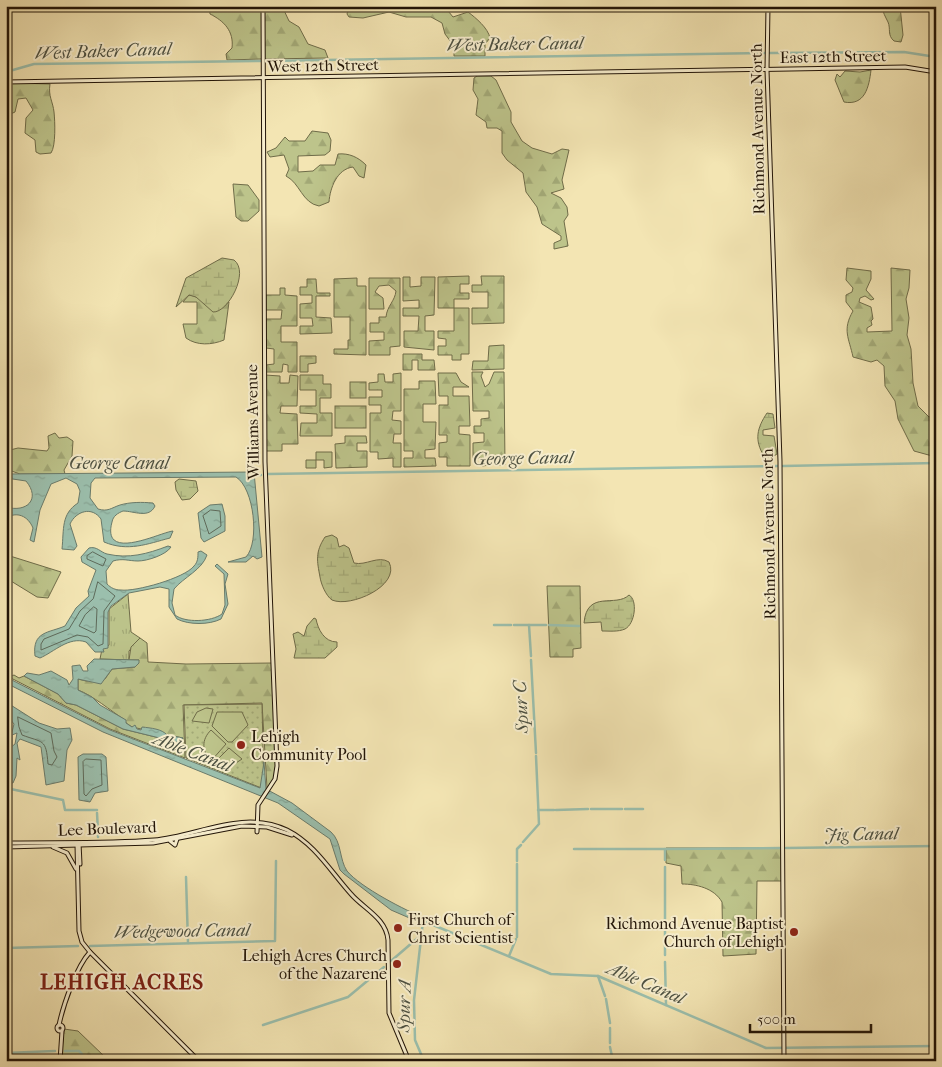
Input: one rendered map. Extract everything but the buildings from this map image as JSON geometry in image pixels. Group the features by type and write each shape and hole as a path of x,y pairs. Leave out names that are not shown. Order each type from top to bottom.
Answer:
{"street":[{"name":"Williams Avenue","path":"257,832 258,807 261,799 276,777 277,766 265,470 263,6"},
{"name":"Richmond Avenue North","path":"768,6 767,70 780,461 784,1061"},
{"name":"East 12th Street","path":"641,73 910,67 936,72"},
{"name":"West 12th Street","path":"6,82 641,73"},
{"name":"Lee Boulevard","path":"7,846 35,842 118,844 161,840 238,822 258,824 295,836 315,852 352,896 379,919 385,928 388,940 389,1013 409,1061"},
{"name":"Lee Boulevard","path":"7,846 167,841 239,826 258,824"},
{"path":"185,837 200,830"},
{"path":"118,844 130,841"},
{"path":"78,843 80,850 78,882 79,933 90,952 199,1061"},
{"path":"77,875 78,843"},
{"path":"43,846 58,848 67,854 74,862 78,882"},
{"path":"80,850 86,854"},
{"path":"60,1061 60,1031 57,1029 61,1026 60,1020 63,1006 83,961 90,952"}],"green space":[{"path":"209,6 262,6 262,59 227,60 226,54 232,48 230,32 224,23 210,14"},
{"path":"264,6 282,6 289,21 299,27 308,44 325,50 328,58 264,59"},
{"path":"349,6 444,6 453,17 468,12 489,34 490,38 485,44 485,56 454,56 454,46 445,34 442,23 431,17 406,17 389,12 363,18 349,17 347,14"},
{"path":"882,6 900,6 903,35 901,42 894,41 891,36"},
{"path":"871,70 865,94 857,101 844,102 835,80 837,74 840,77 845,71 860,72"},
{"path":"477,76 491,76 496,80 511,112 511,122 522,141 532,148 552,154 562,149 569,150 562,180 564,189 551,193 561,198 567,207 568,215 564,221 568,246 554,249 554,243 561,240 561,236 542,224 537,207 526,192 523,173 507,160 502,153 502,131 497,128 487,128 486,122 476,115 478,99 473,90 474,78"},
{"path":"6,84 50,84 55,127 54,145 51,153 40,154 36,152 35,140 25,133 26,118 33,110 26,98 18,99 15,112 6,116"},
{"path":"312,131 328,133 331,140 330,151 325,155 298,156 298,172 313,171 320,165 335,165 338,154 353,156 366,165 364,178 359,176 353,167 343,171 335,180 329,202 319,206 309,201 295,183 286,176 289,169 284,155 270,157 267,152 276,148 285,137 289,141 305,141"},
{"path":"233,184 248,185 259,200 259,211 248,221 241,221 236,217"},
{"path":"222,258 234,260 240,273 235,291 225,306 219,311 213,312 196,297 189,295 176,307 186,278"},
{"path":"847,268 871,271 871,279 866,290 874,299 871,300 865,296 860,298 859,302 871,307 873,319 871,321 872,325 867,328 867,332 892,331 891,268 910,270 906,299 909,318 907,335 911,349 913,383 918,406 929,417 936,416 936,457 914,451 898,419 895,401 885,386 884,366 877,360 871,362 853,357 847,329 853,311 846,302 846,295 852,292 853,288 846,280"},
{"path":"469,276 469,284 460,284 460,293 469,293 469,299 454,299 454,308 438,308 438,277"},
{"path":"481,276 504,276 504,323 472,324 472,308 488,308 488,292 472,292 472,285 482,285"},
{"path":"403,277 410,277 410,287 421,286 421,277 435,277 434,315 425,316 425,331 434,331 434,350 404,347 404,331 418,331 419,316 403,316 403,308 419,308 419,300 403,301"},
{"path":"357,278 357,286 366,286 366,355 334,354 334,349 348,349 350,317 334,317 334,279"},
{"path":"369,278 400,278 400,346 390,347 390,355 369,355 369,341 384,340 384,332 370,332 370,323 379,323 379,317 386,317 396,291 389,285 379,286 375,292 383,298 384,309 369,309"},
{"path":"307,279 316,279 317,293 330,293 330,296 316,296 316,317 331,318 332,333 300,334 300,326 313,326 312,318 300,318 300,304 312,303 312,295 300,295 300,287 307,287"},
{"path":"280,288 285,288 285,295 297,296 297,326 281,326 281,342 297,342 297,372 288,372 288,365 283,364 282,372 266,372 266,365 274,364 274,349 266,348 266,319 281,319 282,310 266,310 266,295 280,295"},
{"path":"189,295 217,305 229,302 224,340 205,344 190,341 186,338 183,324 197,324 197,302 183,302"},
{"path":"454,308 469,308 469,354 461,354 461,360 452,360 452,355 438,355 438,346 446,346 446,339 438,338 438,331 454,331"},
{"path":"504,345 504,369 472,370 473,361 488,361 489,346"},
{"path":"403,354 422,354 422,360 434,360 435,370 418,370 418,360 412,360 412,370 403,370"},
{"path":"300,356 316,356 316,363 308,364 308,372 300,372"},
{"path":"472,372 483,372 481,376 485,387 489,384 494,372 504,372 505,465 496,465 496,457 490,457 490,465 482,466 482,458 473,458 473,443 484,442 484,433 474,433 474,426 481,426 481,419 489,418 489,411 473,411"},
{"path":"401,373 401,411 393,411 392,420 401,421 401,434 394,434 393,443 401,443 401,467 393,467 393,458 378,459 378,452 370,452 370,413 381,413 381,405 369,405 369,397 382,397 382,390 369,390 369,383 378,382 378,374 384,374 385,382 393,382 393,374"},
{"path":"438,373 456,373 461,382 469,387 453,387 453,396 469,396 470,426 459,426 459,434 470,435 470,466 447,466 447,457 439,457 439,443 447,442 447,435 439,435 439,405 448,405 448,396 439,396"},
{"path":"265,375 280,376 280,383 289,383 290,375 298,376 297,406 281,406 280,413 297,414 298,444 282,444 282,451 266,451"},
{"path":"300,375 323,375 323,384 331,384 331,398 320,398 320,413 332,413 332,436 300,436 301,423 317,423 317,414 300,413 300,406 316,406 316,390 300,390"},
{"path":"419,381 435,381 436,404 423,404 423,422 436,422 435,449 425,450 425,458 435,458 436,466 404,467 404,458 413,458 413,451 404,451 404,389 419,389"},
{"path":"350,382 366,382 366,398 350,398"},
{"path":"335,406 366,406 366,428 335,428"},
{"path":"767,413 773,414 775,428 763,430 763,435 774,436 777,454 771,458 764,456 758,439 759,429"},
{"path":"55,433 59,438 67,437 73,441 72,456 64,470 65,474 20,474 6,469 6,451 18,448 47,451 49,448 48,436"},
{"path":"345,436 366,436 367,443 357,443 357,451 367,451 367,467 336,468 335,444 345,443"},
{"path":"316,452 332,452 332,467 324,468 324,460 316,460"},
{"path":"306,460 316,460 316,468 306,468"},
{"path":"179,479 196,481 198,491 190,499 182,500 176,490 175,482"},
{"path":"332,535 337,538 339,547 344,545 349,548 354,563 358,564 376,560 389,562 391,571 388,579 381,587 361,598 350,601 340,602 330,598 321,583 318,557 325,537"},
{"path":"10,556 61,572 48,598 37,597 6,578 6,560 10,559"},
{"path":"547,586 580,586 581,648 573,649 573,657 550,657"},
{"path":"128,594 131,632 140,638 129,651 129,660 100,659 102,649 109,645 109,609"},
{"path":"629,595 634,602 634,612 631,622 625,629 602,631 601,622 584,623 590,606 603,601 623,599"},
{"path":"314,618 322,634 329,640 337,642 337,647 325,658 294,658 296,649 293,634 298,632 304,636 307,626"},
{"path":"140,638 147,643 148,662 186,664 272,663 277,766 275,777 267,788 262,703 183,705 185,758 110,729 9,677 14,675 19,678 24,676 58,694 66,703 76,705 123,729 180,743 183,738 132,727 125,720 78,690 78,679 86,681 105,679 112,669 135,667 139,660 129,660 131,647"},
{"path":"262,704 264,789 186,758 184,705"},
{"path":"206,708 213,709 209,723 192,721 197,712"},
{"path":"217,712 242,712 248,725 232,742 228,742 212,726"},
{"path":"211,730 226,744 211,761 204,749 204,742"},
{"path":"229,748 242,759 233,765 224,764 218,759"},
{"path":"666,848 783,848 783,881 757,881 756,954 723,956 722,902 710,890 682,884 681,866 666,863"},
{"path":"64,1029 78,1031 106,1058 104,1061 61,1061"}],"water":[{"path":"254,472 262,557 257,559 253,556 246,562 228,562 246,557 253,540 254,528 251,503 242,483 236,477 95,478 91,483 90,498 98,509 107,510 124,504 153,503 155,506 149,512 123,511 113,518 112,522 111,534 115,541 123,543 134,542 173,531 170,538 145,545 129,547 104,542 101,519 89,511 80,513 70,524 77,546 74,550 62,549 64,523 69,512 78,503 80,491 77,484 66,478 51,484 40,510 34,542 30,540 33,528 28,520 18,515 6,518 6,507 20,508 26,506 32,499 32,493 26,481 6,478 6,474"},
{"path":"222,504 225,516 225,531 204,542 201,538 198,513 210,505"},
{"path":"168,546 171,547 169,550 151,559 113,561 106,571 107,584 115,589 128,590 171,579 189,571 197,561 198,552 201,551 207,555 205,560 174,589 172,603 175,615 179,618 191,620 205,620 222,614 225,605 224,574 215,566 217,564 228,574 225,584 228,604 221,619 199,624 177,619 169,607 169,589 160,587 129,593 111,606 108,612 108,648 103,649 104,652 95,652 86,642 74,641 40,658 35,656 36,642 39,637 65,626 76,608 89,596 88,591 96,570 82,562 81,557 89,548 96,548 107,554 130,556"},
{"path":"94,659 139,660 139,663 135,667 112,669 101,684 78,679 78,690 126,720 126,723 132,727 135,725 137,729 141,730 142,727 156,729 167,735 183,738 180,743 123,729 76,705 66,703 58,694 24,676 27,673 39,675 51,671 67,680 69,685 73,679 72,666 80,665 83,671 88,671 87,666"},
{"path":"6,677 110,730 260,788 264,762 266,789 292,803 335,836 344,866 353,877 384,898 427,919 421,923 391,910 344,874 340,870 330,839 278,803 103,732 6,683"},
{"path":"6,702 39,723 57,729 70,728 72,740 67,750 64,781 46,785 41,747 20,739 17,743 20,760 17,758 16,776 13,783 9,783 7,772 11,761 9,757 6,757 6,751 15,744 17,733 12,735 12,745 6,747 6,741 11,736 14,724 10,719 6,718"},
{"path":"83,754 102,754 106,757 108,791 95,793 90,802 79,800 78,757"}],"waterway":[{"name":"West Baker Canal","path":"770,53 904,52 936,57"},
{"name":"West Baker Canal","path":"264,61 765,53"},
{"name":"West Baker Canal","path":"6,72 34,64 261,61"},
{"name":"George Canal","path":"783,466 936,463"},
{"name":"George Canal","path":"268,474 778,466"},
{"name":"George Canal","path":"253,475 261,475"},
{"name":"Spur C","path":"494,625 511,625"},
{"name":"Spur C","path":"514,625 529,625 531,656"},
{"name":"Spur C","path":"529,625 546,625"},
{"name":"Spur C","path":"549,625 579,626"},
{"name":"Spur C","path":"531,660 536,753"},
{"name":"Spur C","path":"523,842 539,824 536,756"},
{"path":"6,788 63,800 65,810 97,810"},
{"path":"556,810 588,809"},
{"path":"591,809 622,809"},
{"path":"625,809 643,809"},
{"path":"538,810 554,810"},
{"path":"97,813 98,832"},
{"name":"Spur C","path":"517,861 517,849 521,845"},
{"name":"Jig Canal","path":"786,848 936,846"},
{"name":"Jig Canal","path":"665,860 665,849 781,848"},
{"name":"Jig Canal","path":"574,849 665,849"},
{"name":"Wedgewood Canal","path":"90,946 275,941 276,861"},
{"name":"Spur C","path":"517,864 517,937"},
{"name":"Jig Canal","path":"665,867 665,955"},
{"path":"186,877 188,943"},
{"name":"Able Canal","path":"421,920 551,974 598,976 766,1048 936,1046"},
{"name":"Spur A","path":"423,921 414,1000 415,1040 424,1061"},
{"path":"391,961 420,936"},
{"name":"Spur C","path":"509,956 516,939"},
{"name":"Wedgewood Canal","path":"6,948 78,946"},
{"name":"Jig Canal","path":"665,962 666,1005"},
{"path":"263,1025 348,997 384,967"},
{"path":"598,976 605,996"},
{"path":"606,999 610,1023"},
{"path":"610,1028 610,1043"},
{"path":"610,1047 613,1061"},
{"path":"6,1053 55,1051"},
{"path":"65,1051 79,1051 82,1054 83,1061"}],"place":[{"name":"Lehigh Community Pool","path":"241,745"},
{"name":"First Church of Christ Scientist","path":"398,928"},
{"name":"Richmond Avenue Baptist Church of Lehigh","path":"794,932"},
{"name":"Lehigh Acres Church of the Nazarene","path":"397,964"}],"district":[{"name":"LEHIGH ACRES","path":"122,982"}]}
